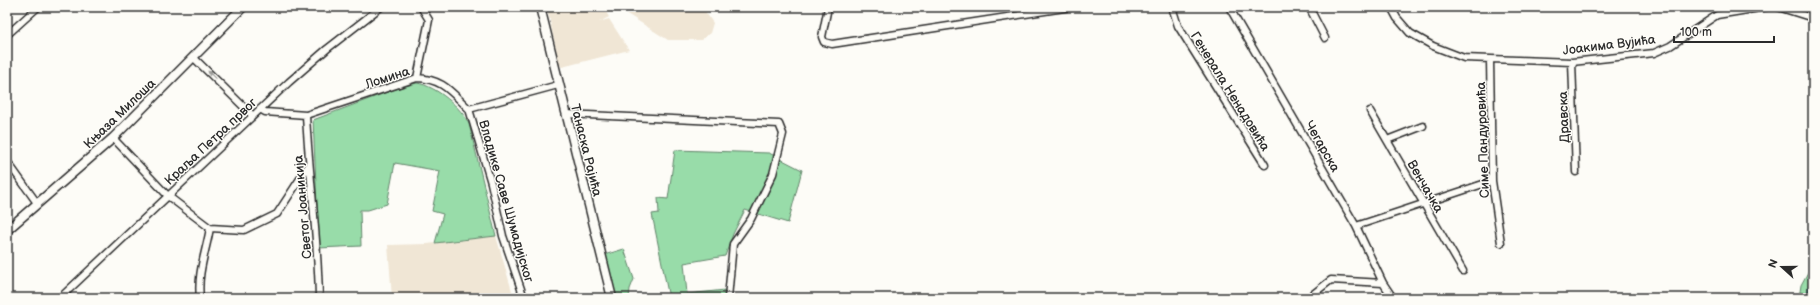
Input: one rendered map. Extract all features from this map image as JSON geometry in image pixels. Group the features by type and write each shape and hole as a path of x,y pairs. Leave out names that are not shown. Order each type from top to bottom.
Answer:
{"street":[{"path":"7,35 38,7"},
{"name":"Књаза Милоша","path":"7,230 113,138 242,7"},
{"name":"Краља Петра првог","path":"60,298 260,109 327,49 381,7"},
{"path":"417,78 429,20 421,7"},
{"name":"Танаска Рајића","path":"540,7 558,85 612,298"},
{"path":"828,7 822,37 824,42 832,44 1071,7"},
{"name":"Генерала Ненадовића","path":"1172,7 1178,26 1265,165"},
{"name":"Чегарска","path":"1229,7 1356,226 1383,283 1393,298"},
{"path":"1309,7 1325,38"},
{"name":"Јоакима Вујића","path":"1391,7 1397,18 1410,33 1433,46 1464,58 1572,62 1654,53 1670,46 1717,15 1766,7"},
{"path":"1778,7 1813,18"},
{"path":"193,57 253,116"},
{"name":"Симе Пандуровића","path":"1490,59 1492,182 1502,244"},
{"name":"Дравска","path":"1572,62 1576,172"},
{"name":"Ломина","path":"260,109 265,112 306,114 417,78 426,78 442,84 469,109"},
{"path":"469,109 558,85"},
{"name":"Владике Саве Шумадијског","path":"469,109 491,183 503,236 524,298"},
{"name":"Венчачка","path":"1370,111 1463,271"},
{"name":"Светог Јоаникија","path":"306,114 318,262 319,298"},
{"path":"566,114 737,123 764,122 779,124 783,134 773,174 750,219 732,244 728,298"},
{"path":"1387,140 1423,126"},
{"path":"113,138 168,196 210,228 244,230 277,214 309,165"},
{"path":"7,161 37,203"},
{"path":"1356,226 1492,182"},
{"path":"200,298 199,274 207,248 210,228"},
{"path":"1308,298 1331,280 1383,283"}],"shaded area":[{"path":"547,7 603,7 609,17 599,22 609,19 629,50 562,67 559,64"},
{"path":"603,7 702,7 713,23 710,33 701,40 668,40 627,14"},
{"path":"496,236 514,298 392,298 388,245 427,244"}],"green space":[{"path":"417,83 432,88 440,93 461,111 466,118 469,124 496,236 435,243 443,214 432,211 440,171 395,163 387,204 368,210 360,210 361,246 319,248 313,120 401,87"},
{"path":"675,150 769,153 802,170 788,223 745,210 733,234 725,256 684,263 687,294 725,290 724,298 669,298 652,214 659,213 658,198 668,199"},
{"path":"624,249 634,279 630,289 629,298 614,298 604,255"},
{"path":"1813,263 1811,298 1799,298 1801,285"}],"waterway":[{"path":"1807,298 1809,286 1813,279"}]}
